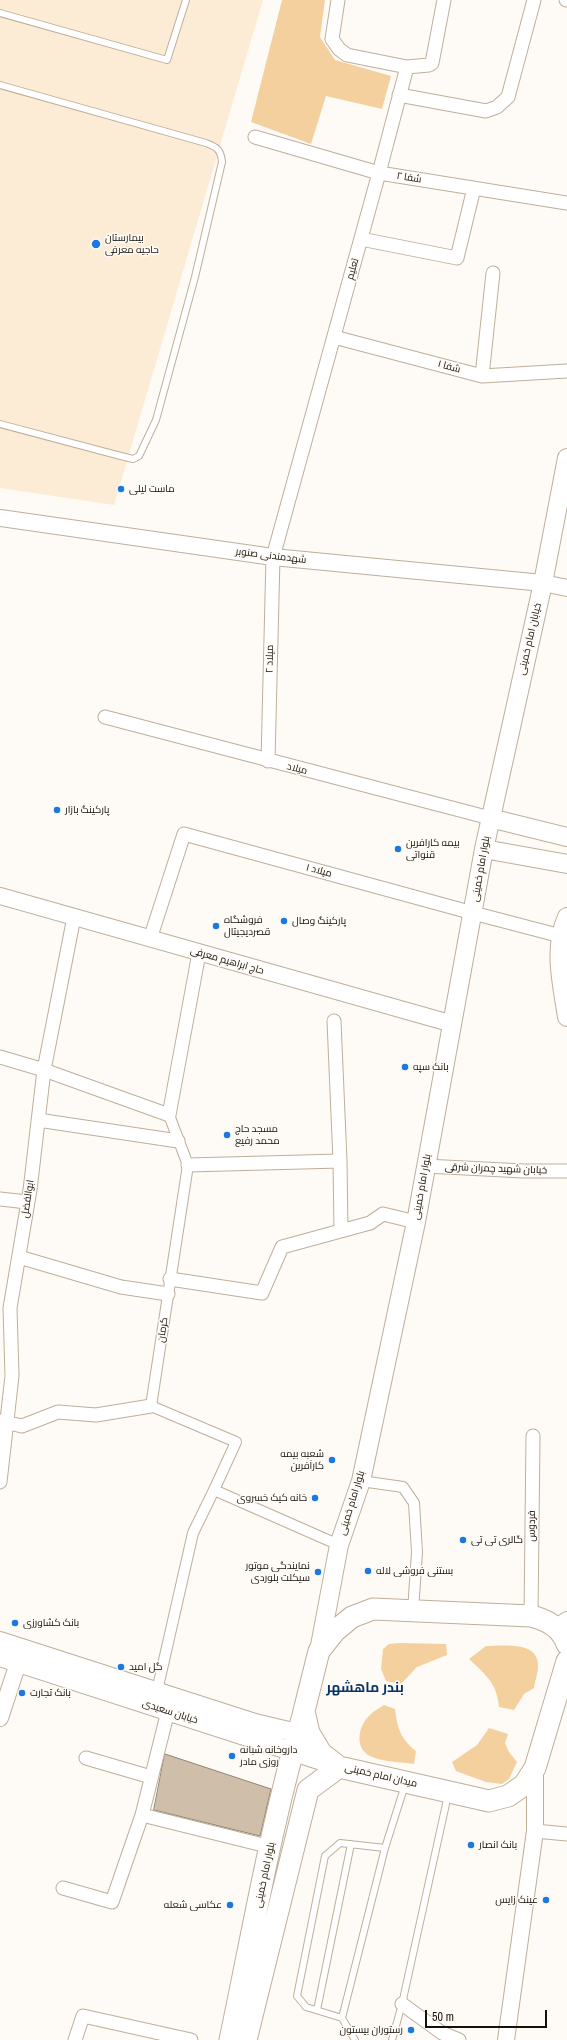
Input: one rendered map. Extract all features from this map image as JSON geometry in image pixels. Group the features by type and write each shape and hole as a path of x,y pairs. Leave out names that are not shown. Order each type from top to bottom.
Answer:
{"main road":[{"name":"خیابان امام خمینی","path":"490,818 543,583 567,458"},
{"path":"490,818 567,837"},
{"name":"بلوار امام خمینی","path":"319,1651 338,1549 361,1481 416,1222 425,1166 454,1024 490,818"},
{"path":"484,849 567,864"},
{"path":"567,917 559,946 560,969 567,1017"},
{"name":"میدان امام خمینی","path":"564,1630 545,1619 531,1616 373,1609 352,1617 334,1631 319,1651 304,1711 309,1734 321,1753 339,1767 489,1801 508,1796 524,1785 535,1768 564,1683 567,1661"},
{"name":"خیابان سعیدی","path":"0,1641 255,1723 295,1742 339,1767"},
{"name":"خیابان سعیدی","path":"0,1658 168,1711 295,1742"},
{"name":"بلوار امام خمینی","path":"230,2040 271,1847 295,1742 304,1711"},
{"name":"بلوار امام خمینی","path":"246,2040 308,1790 339,1767"}],"street":[{"path":"338,0 332,39 339,48 347,55 407,67 429,65 432,62 444,0"},
{"path":"399,95 486,111 497,107 508,97 534,0"},
{"name":"تعلیم","path":"273,557 407,67"},
{"name":"شفا ۲","path":"255,137 379,173 567,203"},
{"path":"361,239 457,258 474,188"},
{"path":"482,376 493,273"},
{"name":"شفا ۱","path":"334,336 482,376 567,371"},
{"name":"شهدمندنی صنوبر","path":"0,518 273,557 543,583 567,588"},
{"name":"میلاد ۲","path":"268,761 273,557"},
{"name":"میلاد","path":"105,717 490,818"},
{"name":"میلاد ۱","path":"150,939 184,834 562,936"},
{"name":"حاج ابراهیم معرفی","path":"0,896 454,1024"},
{"name":"ابوالفضل","path":"0,1482 3,1422 12,1376 5,1318 10,1308 28,1202 44,1070 74,917"},
{"path":"199,953 169,1114 188,1164 340,1161"},
{"path":"334,1021 340,1161 341,1230"},
{"path":"0,1057 44,1070 169,1114"},
{"path":"38,1120 178,1141"},
{"name":"کرمان","path":"151,1406 188,1164"},
{"name":"خیابان شهید چمران شرقی","path":"425,1166 524,1171 567,1171"},
{"path":"0,1199 28,1202"},
{"path":"170,1279 262,1294 282,1247 370,1223 383,1214 416,1222"},
{"path":"18,1257 121,1287 168,1294"},
{"path":"3,1422 22,1426 58,1412 96,1415 151,1406 236,1442 193,1533 157,1691"},
{"name":"فردوس","path":"531,1616 533,1436"},
{"path":"361,1481 404,1487 414,1503 417,1552 413,1611"},
{"path":"214,1490 338,1549"},
{"path":"0,1718 18,1663"},
{"path":"63,1888 112,1902 142,1815 168,1711"},
{"path":"86,1758 152,1777"},
{"path":"506,2040 535,1831 535,1768"},
{"path":"142,1815 271,1847"},
{"path":"535,1831 567,1834"},
{"path":"402,2004 442,2032 459,2040"},
{"path":"75,2040 83,2016 191,2040"}],"lane":[{"path":"0,13 167,60 186,0"},
{"path":"0,85 206,143 219,149 222,162 195,277 156,420 139,456 133,459 0,424"},
{"path":"342,2018 385,1848 406,1782"},
{"path":"392,2040 402,2004 449,1792"},
{"path":"355,2040 342,2018 306,2006 297,1996 325,1856 340,1842 385,1848"},
{"path":"317,2010 351,1844"}],"shaded area":[{"name":"بیمارستان حاجیه معرفی","path":"0,0 263,0 114,505 0,488"},
{"path":"282,0 325,0 320,37 335,60 391,76 382,109 326,96 311,144 251,122"},
{"path":"389,1644 446,1644 447,1655 417,1667 401,1684 386,1681 381,1669 383,1649"},
{"path":"486,1646 518,1646 533,1652 537,1658 538,1669 534,1688 524,1694 514,1710 499,1707 496,1692 490,1680 469,1659"},
{"path":"384,1705 395,1709 397,1722 403,1738 416,1751 414,1764 386,1761 375,1758 370,1756 361,1747 360,1735 363,1724 367,1718"},
{"path":"489,1728 508,1734 505,1743 509,1752 517,1762 509,1779 502,1784 486,1782 456,1771 452,1762 477,1745"}],"building":[{"path":"165,1754 271,1789 260,1836 154,1810"}],"place":[{"name":"بیمارستان حاجیه معرفی","path":"96,244"},
{"name":"ماست لیلی","path":"121,489"},
{"name":"پارکینگ بازار","path":"57,810"},
{"name":"بیمه کارافرین قنواتی","path":"398,849"},
{"name":"پارکینگ وصال","path":"284,921"},
{"name":"فروشگاه قصردیجیتال","path":"216,926"},
{"name":"بانک سپه","path":"405,1067"},
{"name":"مسجد حاج محمد رفیع","path":"227,1135"},
{"name":"شعبه بیمه کارآفرین","path":"332,1460"},
{"name":"خانه کیک خسروی","path":"315,1498"},
{"name":"گالری تی تی","path":"463,1540"},
{"name":"بستنی فروشی لاله","path":"368,1571"},
{"name":"نمایندگی موتور سیکلت بلوردی","path":"318,1572"},
{"name":"بانک کشاورزی","path":"15,1623"},
{"name":"گل امید","path":"121,1667"},
{"name":"بانک تجارت","path":"22,1693"},
{"name":"داروخانه شبانه روزی مادر","path":"232,1756"},
{"name":"بانک انصار","path":"471,1845"},
{"name":"عینک زایس","path":"546,1900"},
{"name":"عکاسی شعله","path":"230,1905"},
{"name":"رستوران بیستون","path":"411,2030"}],"district":[{"name":"بندر ماهشهر","path":"365,1688"}]}
